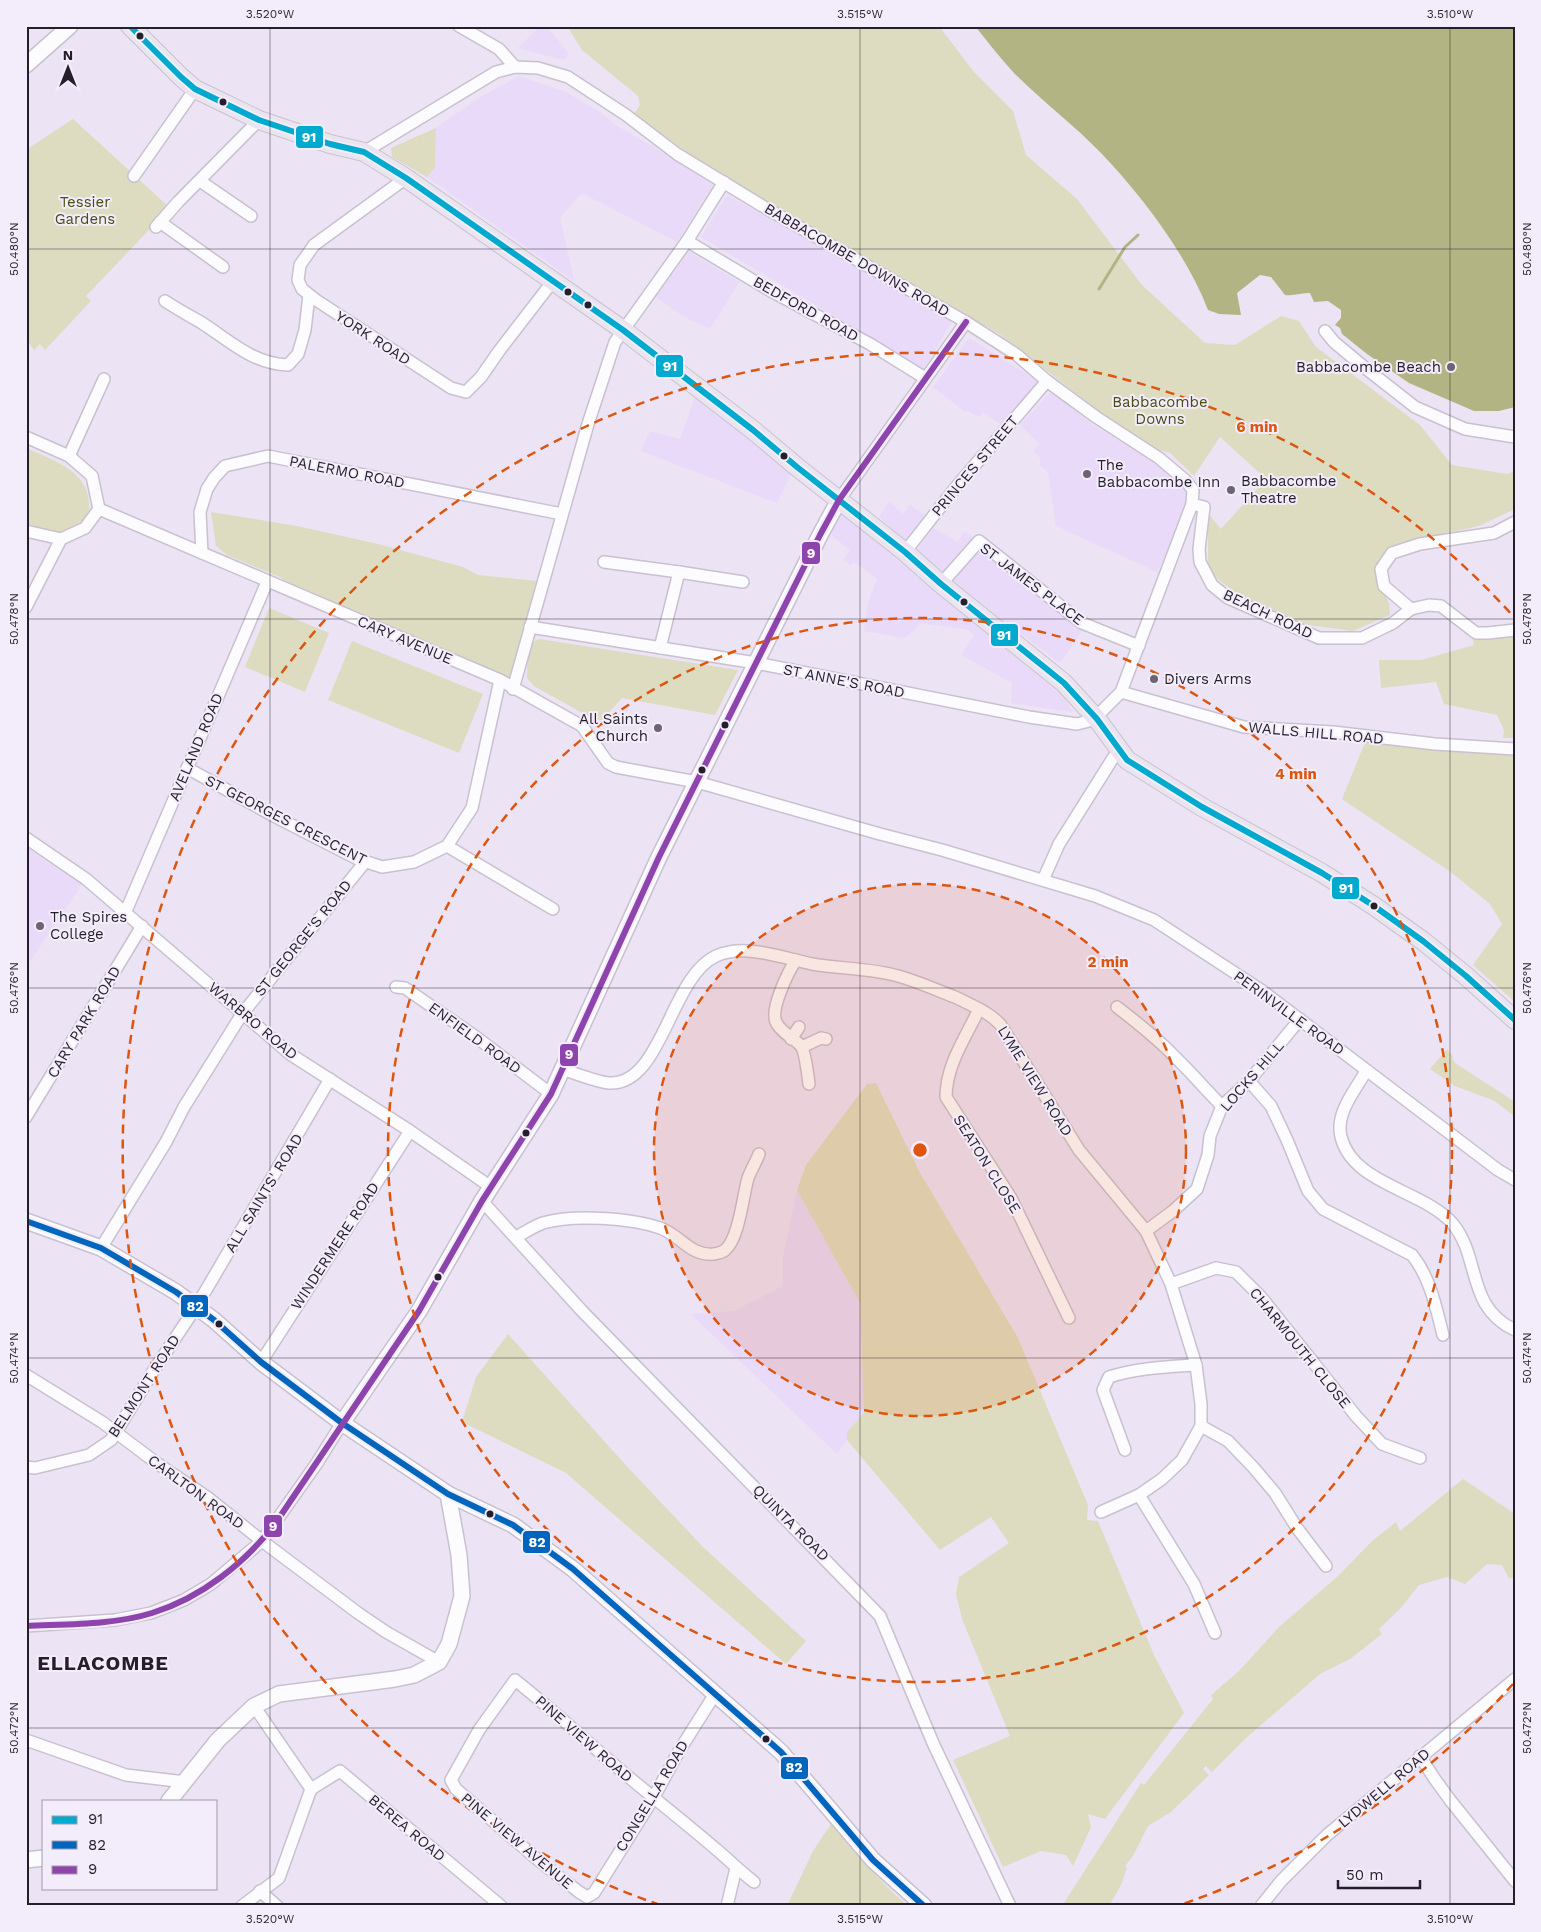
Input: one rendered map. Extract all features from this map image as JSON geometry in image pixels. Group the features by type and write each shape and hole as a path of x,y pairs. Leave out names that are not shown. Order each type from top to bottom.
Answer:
{"main road":[{"path":"130,26 181,78 195,89 259,120 330,144 364,152 406,178 623,330 753,430 1064,683 1096,719 1127,760 1202,807 1322,873 1374,906 1423,941 1515,1020"}],"street":[{"path":"26,65 70,26"},
{"path":"459,26 499,49 515,67"},
{"name":"BABBACOMBE DOWNS ROAD","path":"364,152 496,72 515,67 538,68 568,77 626,115 677,154 764,207 966,322 1017,355 1047,381 1096,417 1158,458 1185,480 1193,490 1192,504"},
{"path":"134,176 195,89"},
{"path":"223,267 158,225 259,120"},
{"path":"165,301 203,324 233,346 254,357 273,365 288,365 298,354 305,330 309,295 302,289 298,280 300,265 314,245 406,178"},
{"path":"200,181 251,216"},
{"path":"513,689 588,424 615,342 687,241 724,182"},
{"name":"BEDFORD ROAD","path":"687,241 771,291 870,344 925,378"},
{"name":"YORK ROAD","path":"309,295 451,388 466,392 481,378 499,351 553,281"},
{"path":"26,1626 115,1620 151,1613 184,1600 211,1584 262,1541 419,1311 482,1201 551,1094 659,858 820,535 840,500 966,322"},
{"path":"1325,331 1334,342 1415,407 1465,429 1510,436"},
{"path":"69,456 104,379"},
{"name":"PRINCES STREET","path":"905,552 956,487 1047,381"},
{"path":"26,437 69,456 92,476 99,509 85,528 60,539 26,531"},
{"name":"PALERMO ROAD","path":"202,553 200,512 207,489 214,478 225,466 232,463 268,456 562,514"},
{"path":"1096,719 1121,692 1192,504"},
{"name":"BEACH ROAD","path":"1192,504 1204,507 1199,549 1200,562 1212,585 1228,598 1319,638 1362,638 1393,623 1411,609 1429,605 1441,606 1476,633 1515,630"},
{"name":"CARY AVENUE","path":"99,509 500,680 582,726 608,763 616,767 697,782"},
{"path":"1411,609 1384,586 1381,569 1392,553 1420,544 1494,533 1515,522"},
{"path":"26,607 60,539"},
{"name":"ST JAMES PLACE","path":"941,584 979,541 1082,623 1139,646"},
{"path":"604,562 743,582"},
{"path":"660,648 679,572"},
{"name":"AVELAND ROAD","path":"126,912 267,582"},
{"name":"ST ANNE'S ROAD","path":"530,627 756,663 1038,718 1077,724 1096,719"},
{"path":"500,680 472,808 447,846 553,909"},
{"name":"WALLS HILL ROAD","path":"1121,692 1244,727 1333,732 1434,744 1515,749"},
{"path":"1043,880 1059,844 1119,751"},
{"name":"ST GEORGES CRESCENT","path":"187,768 274,816 365,862 382,866 406,863 427,856 447,846"},
{"name":"PERINVILLE ROAD","path":"697,782 1043,880 1095,896 1154,920 1261,990 1498,1170 1515,1180"},
{"name":"WARBRO ROAD","path":"26,838 86,879 290,1054 410,1131 491,1187"},
{"name":"ST GEORGE'S ROAD","path":"101,1248 166,1142 184,1107 242,1014 365,862"},
{"name":"CARY PARK ROAD","path":"26,1117 142,926"},
{"name":"LYME VIEW ROAD","path":"562,1069 609,1083 623,1081 636,1075 654,1052 690,979 701,964 716,956 733,951 770,954 796,960 898,976 931,988 990,1015 1000,1024 1078,1150 1146,1231 1170,1284 1196,1365 1201,1426"},
{"path":"796,960 789,971 773,1012 775,1021 791,1039 802,1047 809,1084"},
{"name":"ENFIELD ROAD","path":"396,987 405,988 476,1037 551,1094"},
{"path":"1116,1007 1144,1028 1174,1055 1194,1079 1222,1106"},
{"name":"SEATON CLOSE","path":"979,1009 951,1066 946,1083 946,1097 1011,1198 1069,1318"},
{"name":"LOCKS HILL","path":"1146,1231 1173,1211 1197,1188 1208,1156 1210,1136 1222,1106 1249,1081 1300,1019"},
{"path":"791,1039 799,1027"},
{"path":"802,1047 821,1038 826,1039"},
{"path":"1366,1071 1340,1118 1341,1137 1349,1154 1368,1174 1433,1208 1452,1224 1463,1241 1476,1285 1483,1301 1502,1324 1515,1330"},
{"name":"ALL SAINTS' ROAD","path":"196,1307 330,1080"},
{"path":"1249,1081 1271,1106 1308,1192 1323,1209 1412,1255 1420,1265 1433,1295 1443,1335"},
{"name":"WINDERMERE ROAD","path":"261,1362 410,1131"},
{"path":"516,1237 542,1223 603,1218 642,1223 661,1228 701,1254 720,1253 725,1250 733,1235 742,1208 748,1178 759,1154"},
{"name":"QUINTA ROAD","path":"482,1201 582,1311 880,1616 933,1743 1010,1906"},
{"path":"26,1222 101,1248 176,1292 214,1320 261,1362 342,1423 448,1494 513,1525 573,1569 781,1752 873,1860 924,1906"},
{"name":"CHARMOUTH CLOSE","path":"1170,1284 1216,1268 1236,1272 1261,1297 1356,1416 1382,1444 1420,1458"},
{"name":"BELMONT ROAD","path":"26,1467 35,1468 89,1455 111,1440 153,1371 196,1307"},
{"path":"1125,1450 1103,1390 1109,1378 1127,1371 1196,1365"},
{"name":"CARLTON ROAD","path":"26,1375 116,1432 158,1464 207,1497 358,1613 386,1632 439,1662"},
{"path":"1101,1512 1139,1495 1162,1479 1182,1460 1201,1426 1228,1441 1253,1467 1275,1493 1297,1528 1326,1566"},
{"path":"170,1800 218,1740 254,1706 279,1694 414,1675 439,1662 449,1644 462,1596 459,1555 448,1494"},
{"path":"1139,1495 1194,1584 1215,1633"},
{"name":"LYDWELL ROAD","path":"1261,1906 1281,1881 1327,1835 1515,1679"},
{"name":"PINE VIEW AVENUE","path":"515,1680 479,1730 451,1780 456,1789 524,1849 587,1897"},
{"name":"PINE VIEW ROAD","path":"515,1680 552,1709 754,1882"},
{"name":"CONGELLA ROAD","path":"587,1897 594,1893 715,1694"},
{"path":"242,1906 279,1878 311,1789 254,1706"},
{"path":"26,1740 126,1775 185,1782"},
{"path":"1420,1756 1439,1785 1515,1881"},
{"name":"BEREA ROAD","path":"311,1789 340,1771 501,1906"},
{"path":"26,1860 42,1858"},
{"path":"727,1906 736,1868"},
{"path":"260,1891 277,1906"}],"shaded area":[{"path":"540,26 546,26 569,54 563,60 518,48"},
{"path":"975,26 1515,26 1515,407 1499,411 1474,411 1409,383 1342,334 1340,328 1335,325 1341,318 1341,310 1328,301 1314,302 1310,293 1285,295 1271,277 1260,275 1237,293 1241,315 1219,314 1208,310 1176,247 1132,188 1091,143 1014,73"},
{"path":"519,76 564,91 713,185 677,242 582,193 560,217 574,281 427,177 435,167 436,128 477,99"},
{"path":"727,195 952,321 924,369 701,237"},
{"path":"689,252 739,282 710,329 683,316 656,297"},
{"path":"969,338 1038,381 1010,421 1003,426 983,412 979,417 964,411 933,387"},
{"path":"1051,392 1090,423 1189,484 1187,502 1179,526 1157,572 1056,526 1048,472 1040,465 1040,458 1033,451 1040,444 1020,425"},
{"path":"696,394 737,424 791,473 777,503 641,451 650,431 680,439"},
{"path":"889,502 903,514 910,505 927,517 905,541 879,517"},
{"path":"843,513 1055,684 1073,712 1011,703 1012,683 961,655 975,634 965,629 921,623 905,638 864,631 868,603 877,579 854,562 851,565 843,560 850,550 828,533"},
{"path":"933,528 958,542 964,531 979,541 1083,629 1060,663 950,581 946,574 916,551"},
{"name":"The Spires College","path":"26,848 82,884 26,967"},
{"path":"797,1190 860,1303 864,1413 847,1432 847,1440 837,1454 691,1314 734,1311 783,1286 783,1257"}],"green space":[{"name":"Babbacombe Downs","path":"567,26 939,26 974,72 1013,111 1026,155 1077,199 1142,285 1205,343 1235,345 1281,316 1299,321 1316,347 1420,425 1452,465 1507,474 1515,471 1515,509 1479,526 1427,537 1387,550 1375,573 1389,603 1390,615 1353,631 1301,624 1234,592 1208,571 1208,513 1221,529 1266,479 1220,437 1194,476 1170,453 1156,449 1125,431 998,333 720,176 634,114 640,105 638,96 582,50"},
{"name":"Tessier Gardens","path":"73,119 170,208 86,296 91,301 45,350 40,344 34,350 26,339 26,150"},
{"path":"436,128 435,167 427,177 392,157 391,148"},
{"path":"26,448 61,464 79,478 89,499 89,513 74,527 60,532 53,532 26,523"},
{"path":"211,512 297,526 378,544 463,567 478,575 537,581 511,682 297,591 280,577 227,555 216,546"},
{"path":"269,608 329,633 305,692 245,667"},
{"path":"1515,631 1515,738 1503,738 1504,730 1497,715 1444,704 1436,682 1381,688 1379,660 1421,660 1474,645 1472,636 1492,639"},
{"path":"539,639 738,670 715,715 622,698 602,720 595,720 534,686 527,678 529,650 531,645"},
{"path":"352,641 483,694 459,753 328,700"},
{"path":"1369,733 1515,754 1515,1002 1473,965 1502,924 1490,904 1452,873 1342,799"},
{"path":"1447,1049 1453,1056 1452,1059 1455,1063 1515,1102 1515,1117 1495,1101 1455,1086 1430,1069"},
{"path":"876,1083 919,1171 1018,1338 1088,1505 1087,1520 1098,1521 1154,1655 1184,1713 1105,1819 1088,1814 1091,1827 1073,1866 1066,1855 1041,1851 1003,1867 953,1760 1010,1736 962,1619 956,1594 959,1577 1009,1543 991,1517 940,1550 847,1440 847,1432 864,1413 860,1303 797,1190 806,1165 867,1084"},
{"path":"508,1334 622,1461 704,1548 806,1641 786,1664 566,1473 462,1422 476,1377"},
{"path":"1463,1479 1515,1514 1515,1578 1509,1578 1502,1565 1487,1564 1465,1584 1447,1577 1419,1585 1400,1609 1379,1629 1382,1634 1350,1659 1320,1674 1245,1739 1212,1772 1206,1766 1203,1769 1209,1775 1171,1812 1148,1826 1133,1856 1125,1866 1127,1868 1121,1885 1109,1906 1062,1906 1141,1783 1144,1785 1213,1699 1211,1695 1239,1671 1279,1627 1338,1576 1372,1541 1396,1522 1400,1531"},
{"path":"833,1821 878,1877 909,1906 787,1906 813,1851"}],"waterway":[{"path":"1099,289 1125,247 1138,235"}],"transit line":[{"name":"91","path":"130,26 195,89 259,120 330,144 364,152 406,178 623,330 753,430 1064,683 1097,719 1127,760 1202,807 1322,873 1374,906 1423,941 1515,1020"},
{"name":"9","path":"26,1626 122,1620 152,1613 170,1606 188,1598 222,1577 252,1551 277,1521 419,1311 482,1201 551,1094 659,857 820,535 839,500 966,322"},
{"name":"82","path":"26,1221 101,1248 176,1292 214,1320 261,1362 342,1423 448,1494 513,1525 573,1569 781,1752 873,1860 924,1906"}],"place":[{"name":"Babbacombe Beach","path":"1451,367"},
{"name":"The Babbacombe Inn","path":"1087,474"},
{"name":"Babbacombe Theatre","path":"1231,490"},
{"name":"Divers Arms","path":"1154,679"},
{"name":"All Saints Church","path":"658,728"},
{"name":"The Spires College","path":"40,926"}],"district":[{"name":"ELLACOMBE","path":"103,1663"}]}
